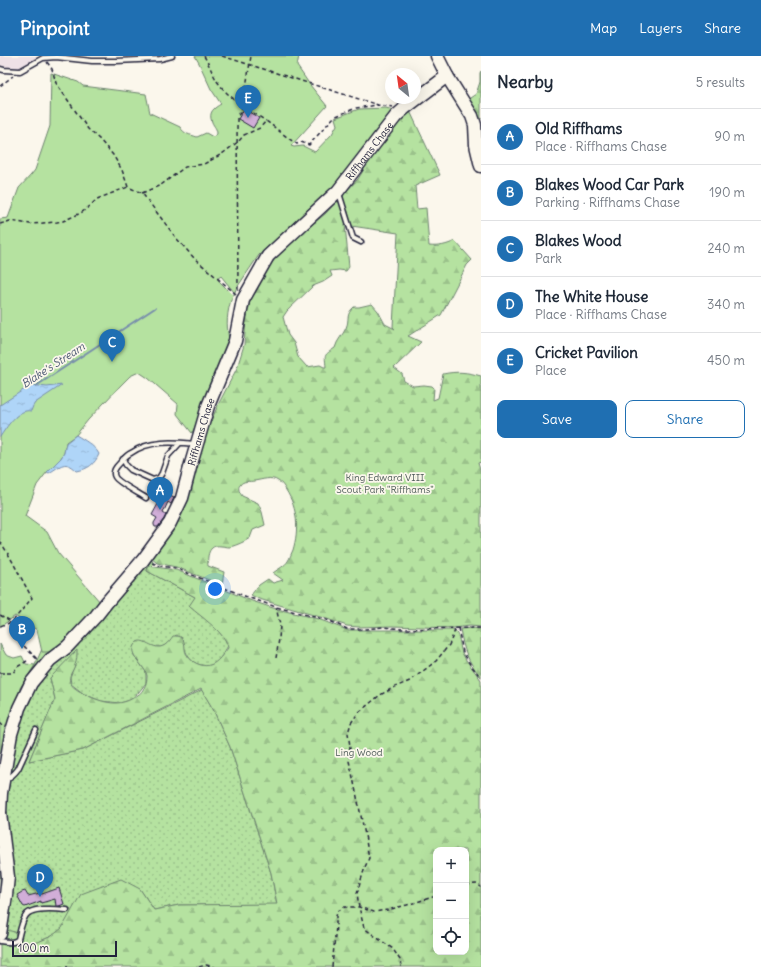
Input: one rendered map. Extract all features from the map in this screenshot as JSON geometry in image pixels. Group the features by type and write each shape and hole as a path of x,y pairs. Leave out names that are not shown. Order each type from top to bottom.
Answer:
{"street":[{"path":"437,56 447,76 476,124 476,145 481,166"},
{"name":"Riffhams Chase","path":"0,934 8,877 0,813 1,793 11,734 19,708 31,683 50,660 68,647 81,633 143,560 170,523 182,498 208,406 235,341 243,300 268,256 338,191 396,116 447,76"}],"lane":[{"path":"0,69 20,71 43,58 56,57 92,61 116,61 172,56"},
{"path":"338,191 353,238 360,242"},
{"path":"124,459 126,465 131,470 154,480 159,478 168,456 180,443"},
{"path":"146,498 118,482 114,473 116,467 135,450 155,444 197,444"},
{"path":"4,779 9,778 18,769 36,730"},
{"path":"0,941 16,941 25,917 30,913 46,908 67,910"}],"path":[{"path":"204,56 217,81 227,93 238,103 297,144 302,142 309,145 334,117 356,108 378,105"},
{"path":"222,56 378,105 405,108"},
{"path":"0,224 10,221 30,224 63,221 81,213 97,199 128,188 142,193 177,239 195,259 238,296 237,118 243,106 251,56"},
{"path":"43,58 52,69 56,83 81,119 113,155 122,170 128,188"},
{"path":"0,86 20,71"},
{"path":"142,193 161,185 185,167 204,164 222,154 244,135 260,128 266,121"},
{"path":"0,541 32,598 13,622 0,626"},
{"path":"143,560 162,566 175,568 247,597 276,607 330,621 347,629 383,627 403,629 481,628"},
{"path":"276,607 280,625 280,639 276,658"},
{"path":"0,615 13,622 18,640 44,667"},
{"path":"457,628 463,652 481,678"},
{"path":"401,967 400,960 394,949 364,928 359,907 357,893 368,858 366,835 349,761 350,746 348,733 351,723 358,713 380,695 410,681 436,661 449,645 457,628"},
{"path":"0,673 13,673 17,667 27,661"},
{"path":"469,885 477,884 481,887"},
{"path":"332,967 336,916 338,911 345,907 359,907 374,912 381,911 407,906 433,897"},
{"path":"199,967 206,965 215,967"},
{"path":"59,967 68,967"}],"shaded area":[{"path":"0,56 36,56 38,63 15,70 0,72"}],"green space":[{"path":"195,56 299,56 297,66 327,106 291,146 294,147 303,146 315,152 332,134 337,125 335,118 359,109 386,108 393,110 394,112 335,185 259,255 236,289 234,295 234,292 221,276 217,279 233,295 227,318 229,352 192,433 177,414 178,404 139,372 130,376 88,420 76,435 66,442 64,453 61,458 37,485 25,516 47,532 58,553 100,602 73,635 54,652 42,652 37,630 15,616 0,627 0,219 8,218 19,188 35,170 50,126 51,73 78,82 83,86 146,94 150,113 180,127 187,134 197,137 206,133 213,137 217,134 217,132 211,119 211,113 221,104 211,89"},
{"path":"481,71 481,119 478,122 467,100 476,94 480,82"},
{"name":"King Edward VIII Scout Park \"Riffhams\"","path":"409,109 440,175 415,186 417,209 426,208 429,246 449,244 455,241 472,260 467,265 441,315 408,336 421,342 394,368 402,374 404,381 413,386 432,386 434,388 433,400 438,398 443,374 462,372 481,376 481,462 478,463 481,473 481,627 470,626 453,628 347,626 259,599 251,595 259,585 268,579 273,583 283,580 273,573 287,563 295,542 297,527 293,505 283,485 272,479 245,482 241,483 239,486 242,496 258,503 265,525 253,530 250,538 240,543 230,547 217,546 211,549 208,555 208,566 224,572 222,585 176,567 157,563 150,557 193,483 194,466 205,433 237,368 244,345 246,320 251,296 264,272 282,251 325,214 358,179 382,140","holes":["345,225 398,233 393,327 395,329 385,324 378,311 372,304 354,307 350,312 346,328 335,348 326,356 326,367 320,365 307,367 298,357 294,343 288,335 283,317 287,311 313,286 332,276 330,271 346,271 349,267"]},
{"path":"150,557 154,564 147,571 195,597 225,639 228,646 222,656 214,664 206,666 196,663 187,655 182,638 176,635 166,645 160,647 146,644 133,654 146,672 146,683 130,700 120,703 101,701 84,694 71,684 70,677 75,665 50,678 55,699 29,761 83,750 202,690 213,709 230,747 271,873 277,905 179,905 154,910 140,889 38,942 19,946 15,932 0,945 0,766 20,690 35,665 42,649 56,650"},
{"name":"Ling Wood","path":"148,566 176,570 252,601 273,608 318,619 347,630 453,630 456,632 459,637 462,653 481,680 481,967 0,967 0,943 6,930 15,932 19,946 38,942 52,936 62,928 81,894 121,879 140,889 154,910 179,905 277,904 271,873 230,747 213,709 201,689 83,750 29,761 55,699 50,678 77,650 76,663 70,678 72,686 90,697 114,703 121,703 133,698 141,693 145,685 147,678 146,672 133,652 135,644 138,642 141,641 152,646 161,647 173,636 177,636 182,638 188,657 194,662 208,665 216,662 228,648 223,637 218,631 189,606 195,597 147,571"},
{"path":"460,629 481,629 481,677 467,655"},
{"path":"0,644 6,655 14,658 22,656 26,664 35,665 20,688 20,694 0,766"}],"water":[{"path":"31,385 47,387 62,385 35,403 31,411 26,411 17,416 0,437 0,405"},
{"path":"76,435 89,443 97,451 99,454 95,461 91,466 77,471 69,465 63,465 49,473 47,472 61,458 64,453 66,443"}],"building":[{"path":"244,109 259,118 253,128 238,119"},
{"path":"164,493 174,498 171,504 168,502 163,513 166,515 164,519 158,527 155,527 154,523 157,518 152,515"},
{"path":"59,888 64,904 59,906 56,906 55,899 41,903 41,901 25,907 17,895 25,891 28,896 40,893 42,894"}],"waterway":[{"name":"Blake's Stream","path":"36,386 155,308"}],"place":[{"name":"Cricket Pavilion","path":"248,118"},
{"name":"Blakes Wood","path":"112,362"},
{"name":"Old Riffhams","path":"160,510"},
{"name":"Blakes Wood Car Park","path":"22,649"},
{"name":"The White House","path":"40,897"}]}
